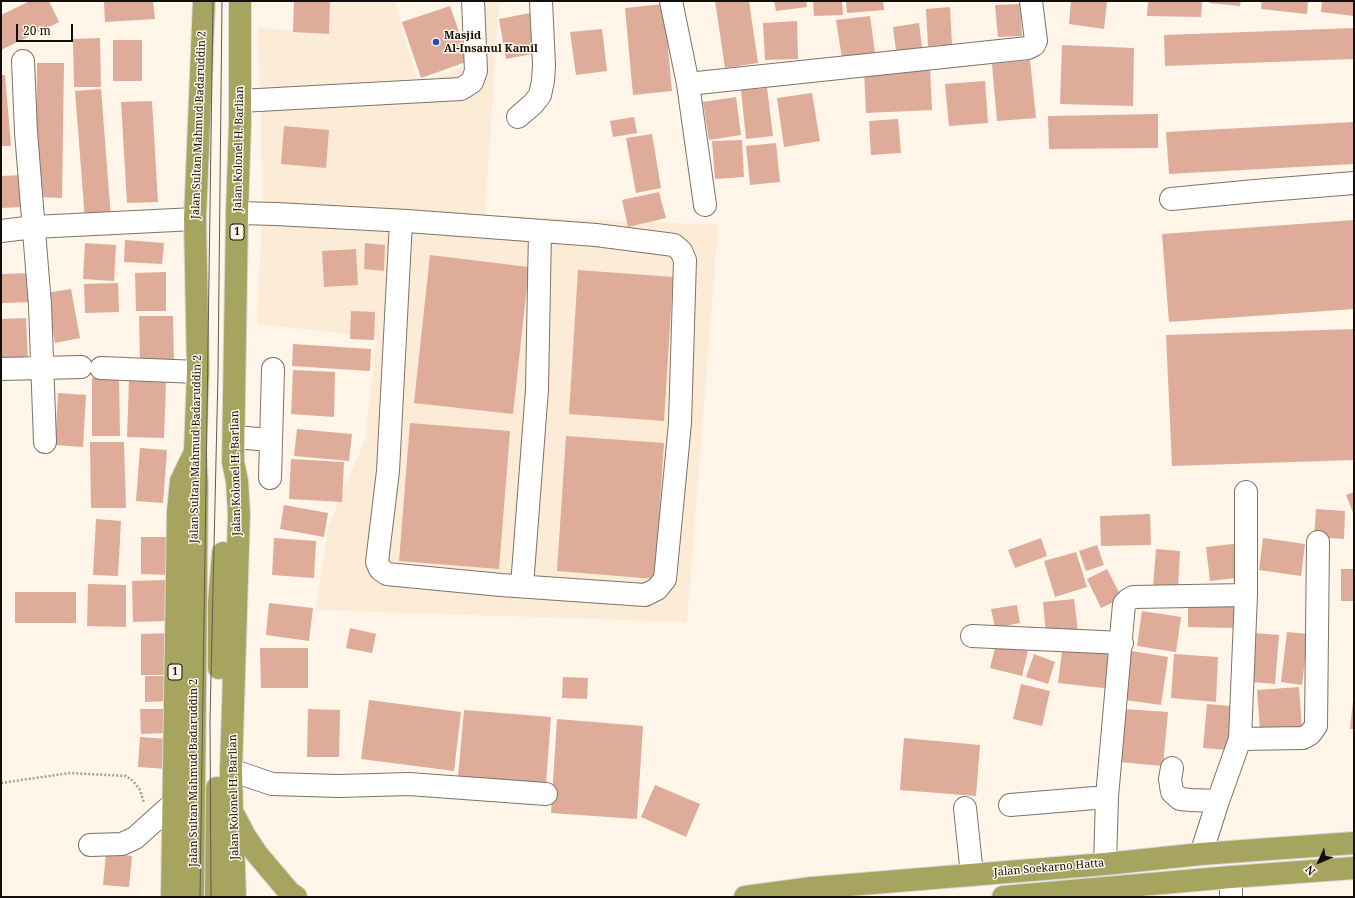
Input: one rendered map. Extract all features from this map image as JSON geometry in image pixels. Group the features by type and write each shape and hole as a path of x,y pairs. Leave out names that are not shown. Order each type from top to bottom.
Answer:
{"highway":[{"name":"Jalan Sultan Mahmud Badaruddin 2","path":"193,897 198,372 195,218 204,1"},
{"name":"Jalan Kolonel H. Barlian","path":"236,897 231,770 239,514 237,481 231,469 234,437 240,101 240,1"},
{"name":"1","path":"172,897 178,512 181,481 196,459"},
{"name":"Jalan Sultan Mahmud Badaruddin 2","path":"216,897 219,603 231,469"},
{"path":"232,810 245,836 257,854 290,893 296,897"},
{"name":"Jalan Soekarno Hatta","path":"745,897 812,888 1105,864 1201,854 1354,843"},
{"path":"1009,897 1231,887 1354,868"}],"street":[{"path":"240,101 461,89 472,82 476,71 473,1"},
{"path":"518,117 540,95 543,81 544,65 541,1"},
{"path":"671,1 688,84 705,205"},
{"path":"688,84 1028,48 1034,45 1036,41 1031,1"},
{"path":"23,61 26,132 40,305 45,442"},
{"path":"1171,199 1354,183"},
{"path":"238,213 401,221 596,235 674,244 681,251 685,260 680,423 665,579 657,589 645,595 387,574 380,569 377,562 388,471 401,221"},
{"path":"1,230 195,218"},
{"path":"522,586 537,389 540,231"},
{"path":"1,369 91,367 198,372"},
{"path":"270,478 273,368"},
{"path":"234,437 271,440"},
{"path":"1201,854 1240,739 1246,595 1246,492"},
{"path":"1240,739 1303,738 1310,734 1316,726 1318,542"},
{"path":"1105,864 1106,796 1122,643 1124,604 1133,597 1246,595"},
{"path":"972,636 1122,643"},
{"path":"1172,768 1170,779 1172,792 1180,799 1218,801"},
{"path":"231,770 272,784 339,786 409,784 546,794"},
{"path":"1010,805 1106,796"},
{"path":"90,845 122,844 135,838 174,804"},
{"path":"965,808 972,875"}],"path":[{"path":"1,783 70,773 126,776 133,781 140,790 151,825"}],"shaded area":[{"path":"331,1 395,1 418,83 474,63 462,1 499,1 485,215 718,225 687,622 316,610 328,527 365,440 377,337 257,324 263,191 258,28 329,33"}],"building":[{"path":"30,1 49,1 59,22 1,50 1,15"},
{"path":"104,1 153,1 155,19 105,22"},
{"path":"294,1 330,1 329,34 293,32"},
{"path":"715,1 749,1 758,63 725,68"},
{"path":"774,1 806,1 807,7 776,11"},
{"path":"813,1 842,1 843,15 814,16"},
{"path":"846,1 883,1 884,10 847,13"},
{"path":"1071,1 1107,1 1104,29 1069,24"},
{"path":"1148,1 1202,1 1201,17 1147,16"},
{"path":"1209,1 1241,1 1240,6 1209,3"},
{"path":"1262,1 1308,1 1307,14 1261,9"},
{"path":"1322,1 1354,1 1354,16 1321,12"},
{"path":"664,4 672,91 633,95 625,8"},
{"path":"1020,4 1022,36 998,37 995,5"},
{"name":"Masjid Al-Insanul Kamil","path":"450,6 469,61 421,78 402,22"},
{"path":"950,7 952,45 928,46 926,9"},
{"path":"530,13 538,53 506,59 499,19"},
{"path":"870,16 875,53 842,58 836,20"},
{"path":"797,21 798,59 765,60 763,23"},
{"path":"919,23 922,48 896,51 893,27"},
{"path":"1354,28 1354,59 1165,66 1164,35"},
{"path":"602,29 607,71 576,75 570,32"},
{"path":"100,38 101,87 74,87 73,39"},
{"path":"113,40 142,40 142,81 113,81"},
{"path":"1062,45 1134,48 1133,106 1060,104"},
{"path":"1030,60 1036,118 997,121 992,64"},
{"path":"37,63 64,63 62,198 36,197"},
{"path":"930,68 932,110 866,113 864,71"},
{"path":"1,75 5,75 11,146 1,146"},
{"path":"985,81 988,123 949,126 945,84"},
{"path":"767,88 773,136 746,139 741,90"},
{"path":"101,89 111,218 85,220 75,91"},
{"path":"812,93 820,141 784,147 777,98"},
{"path":"736,97 741,135 709,140 703,102"},
{"path":"152,101 158,202 127,203 121,102"},
{"path":"1158,114 1158,148 1049,149 1048,116"},
{"path":"634,117 637,133 613,137 610,121"},
{"path":"898,119 901,153 871,155 869,121"},
{"path":"1354,122 1354,164 1169,174 1166,132"},
{"path":"284,126 329,130 326,168 281,164"},
{"path":"652,134 661,188 636,193 626,138"},
{"path":"742,140 744,177 715,179 712,141"},
{"path":"776,143 780,182 750,185 746,146"},
{"path":"22,175 23,207 1,208 1,176"},
{"path":"659,192 666,218 628,227 622,200"},
{"path":"1354,220 1354,309 1169,322 1162,234"},
{"path":"125,240 164,243 162,264 124,262"},
{"path":"85,243 116,245 114,281 83,279"},
{"path":"365,243 385,245 384,271 364,269"},
{"path":"356,249 358,285 324,287 322,251"},
{"path":"430,255 529,267 513,414 414,403"},
{"path":"578,270 673,277 664,421 569,414"},
{"path":"166,272 166,311 136,311 135,273"},
{"path":"32,273 33,302 1,303 1,274"},
{"path":"118,283 119,312 85,313 84,284"},
{"path":"71,289 80,338 55,343 46,293"},
{"path":"351,311 375,312 374,340 350,339"},
{"path":"139,316 173,316 174,365 140,365"},
{"path":"26,318 28,363 1,364 1,319"},
{"path":"1354,329 1354,460 1172,466 1166,335"},
{"path":"293,344 371,349 370,371 292,366"},
{"path":"293,370 335,372 334,417 291,414"},
{"path":"92,378 119,378 120,436 92,436"},
{"path":"129,380 166,382 164,438 127,437"},
{"path":"58,393 86,395 83,447 55,445"},
{"path":"410,423 510,431 499,569 399,561"},
{"path":"297,429 352,434 349,461 294,456"},
{"path":"566,436 664,443 655,579 557,571"},
{"path":"90,442 124,442 126,508 91,508"},
{"path":"140,448 167,450 163,503 136,501"},
{"path":"291,459 344,462 342,502 289,499"},
{"path":"1354,492 1354,515 1346,495"},
{"path":"284,505 328,513 324,537 280,529"},
{"path":"1316,509 1345,511 1344,539 1314,537"},
{"path":"1150,514 1151,545 1101,546 1100,516"},
{"path":"96,519 121,521 118,576 93,575"},
{"path":"141,537 170,537 170,575 141,574"},
{"path":"274,538 316,541 314,578 272,575"},
{"path":"1041,538 1047,556 1015,568 1008,550"},
{"path":"1263,538 1305,544 1301,576 1259,570"},
{"path":"1242,543 1246,577 1210,581 1206,547"},
{"path":"1097,545 1104,565 1086,571 1079,551"},
{"path":"1156,549 1180,551 1178,589 1153,587"},
{"path":"1076,552 1087,587 1055,597 1044,561"},
{"path":"1107,569 1122,598 1101,608 1087,579"},
{"path":"1341,569 1354,569 1354,601 1341,601"},
{"path":"167,580 167,621 133,622 132,581"},
{"path":"88,584 126,585 126,627 87,626"},
{"path":"15,592 76,592 76,623 15,623"},
{"path":"1074,599 1078,631 1046,634 1043,602"},
{"path":"269,603 313,608 309,641 266,635"},
{"path":"1188,604 1235,605 1235,628 1188,627"},
{"path":"1017,605 1020,623 995,628 991,609"},
{"path":"1142,611 1181,617 1176,652 1137,646"},
{"path":"350,628 376,634 372,653 346,648"},
{"path":"1287,632 1308,634 1302,685 1281,682"},
{"path":"169,633 170,675 141,675 141,634"},
{"path":"1254,633 1279,635 1275,684 1251,682"},
{"path":"996,644 1028,651 1022,676 990,668"},
{"path":"1063,644 1117,651 1112,689 1058,683"},
{"path":"260,648 308,648 308,688 261,688"},
{"path":"1125,650 1168,657 1161,705 1118,699"},
{"path":"1034,654 1055,662 1048,684 1026,677"},
{"path":"1174,654 1218,657 1216,702 1171,698"},
{"path":"145,676 170,676 170,701 145,702"},
{"path":"563,677 588,678 587,699 562,698"},
{"path":"1021,684 1050,691 1042,726 1013,719"},
{"path":"1299,687 1302,728 1260,731 1257,690"},
{"path":"369,700 461,712 454,771 361,759"},
{"path":"1353,701 1354,729 1350,729"},
{"path":"1207,704 1231,706 1228,750 1203,748"},
{"path":"140,709 167,709 167,733 141,734"},
{"path":"308,709 340,710 339,757 307,757"},
{"path":"1123,709 1168,712 1163,766 1119,762"},
{"path":"464,710 551,717 546,784 458,776"},
{"path":"557,719 643,726 637,819 551,813"},
{"path":"140,737 168,739 167,769 138,767"},
{"path":"904,738 980,745 976,796 900,790"},
{"path":"655,785 700,804 686,837 641,817"},
{"path":"106,853 132,856 129,887 103,885"}],"tram line":[{"path":"200,897 213,1"},
{"path":"211,897 210,720 218,373 222,1"}],"place":[{"name":"Masjid Al-Insanul Kamil","path":"436,42"}]}
